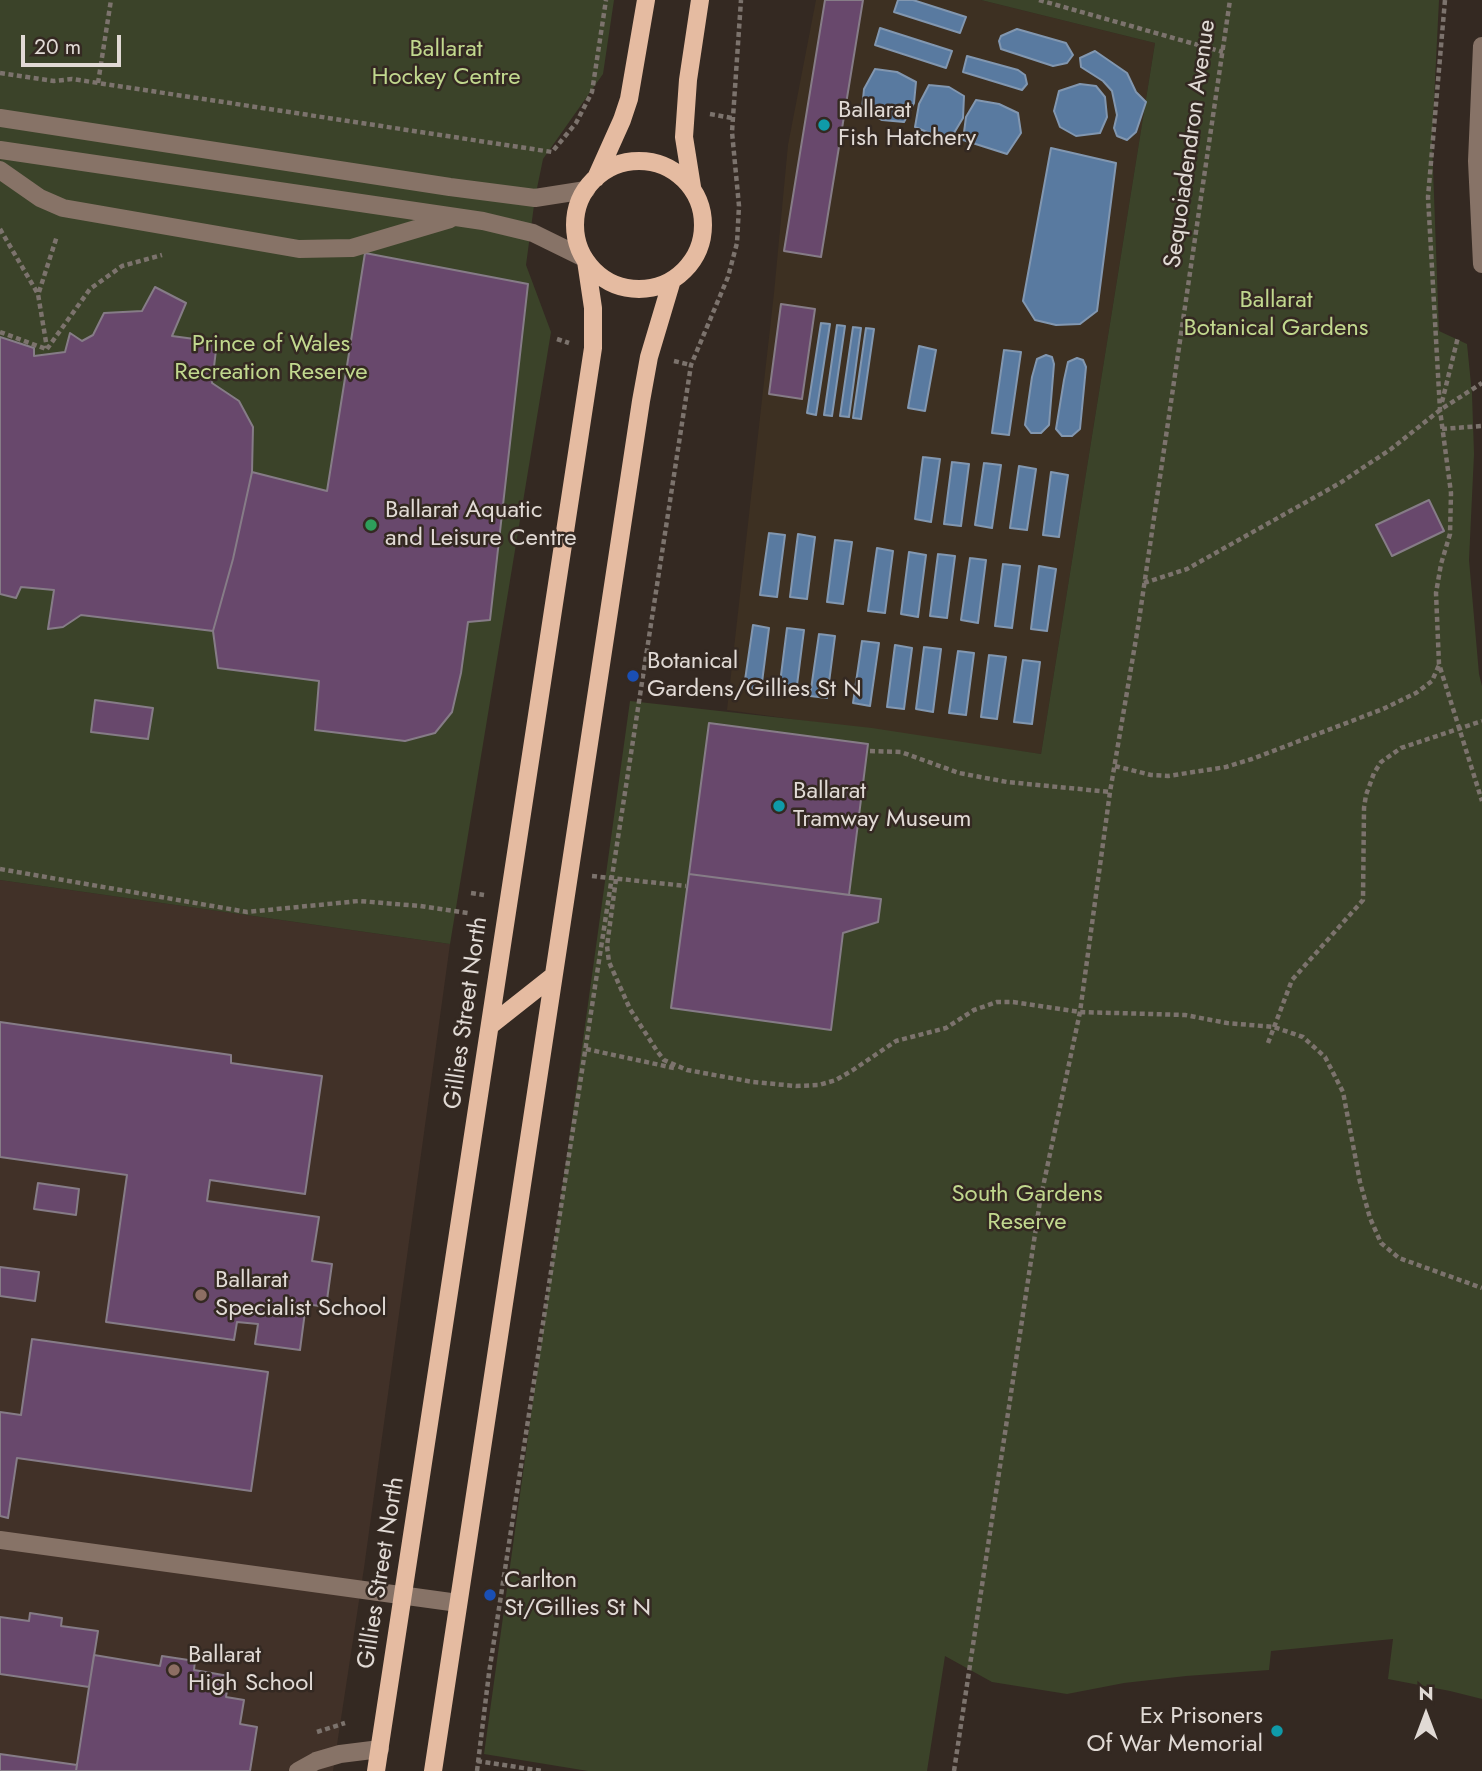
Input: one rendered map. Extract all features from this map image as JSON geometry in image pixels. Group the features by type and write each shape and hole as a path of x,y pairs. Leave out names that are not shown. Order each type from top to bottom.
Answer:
{"main road":[{"path":"591,184 611,168 629,162 664,166 680,176 692,189 700,204 704,222 696,255 685,270 657,287 625,287 604,278 585,260 579,247 575,224 580,201 622,120 631,93 646,0"},
{"path":"692,189 684,137 688,80 700,0"},
{"name":"Gillies Street North","path":"376,1771 593,348 593,308 585,260"},
{"path":"433,1771 640,401 649,357 672,280"},
{"path":"491,1025 553,976"}],"street":[{"path":"1482,46 1477,161 1482,264"},
{"path":"0,118 537,198 591,184"},
{"path":"0,150 457,217 533,233 585,260"},
{"path":"0,170 40,198 63,208 299,249 352,247 457,217"},
{"path":"0,1540 458,1603"},
{"path":"298,1771 333,1755 380,1749"}],"path":[{"path":"98,83 111,0"},
{"path":"0,73 48,81 72,79 552,152 576,123 592,92 606,0"},
{"path":"477,1771 489,1674 614,879 691,365 728,277 737,243 739,206 732,106 741,0"},
{"path":"1039,0 1223,52"},
{"name":"Sequoiadendron Avenue","path":"954,1771 1040,1200 1080,1012 1110,792 1144,583 1230,0"},
{"path":"1445,0 1428,197 1440,410 1451,493 1450,534 1436,593 1439,664 1482,801"},
{"path":"0,229 38,294 47,349"},
{"path":"38,294 57,236"},
{"path":"47,349 90,289 122,266 162,255"},
{"path":"0,332 47,349"},
{"path":"1440,410 1458,337"},
{"path":"1144,583 1187,569 1340,483 1391,449 1440,410 1482,383"},
{"path":"1442,429 1482,426"},
{"path":"1115,766 1167,776 1226,767 1252,759 1383,709 1416,693 1432,681 1439,664"},
{"path":"1268,1043 1292,980 1363,900 1364,808 1374,773 1381,762 1401,748 1482,720"},
{"path":"870,751 901,752 960,773 1007,782 1110,792"},
{"path":"0,869 247,912 359,901 420,905 468,913"},
{"path":"614,879 686,886"},
{"path":"614,879 607,946 609,962 631,1009 657,1051 673,1065 687,1070"},
{"path":"586,1049 753,1082 796,1086 836,1080 896,1041 946,1028 985,1005 1013,1002 1080,1012 1185,1015 1227,1023 1274,1027 1303,1037 1325,1057 1334,1073 1349,1114 1353,1148 1366,1205 1381,1243 1399,1258 1482,1288"},
{"path":"477,1761 543,1771"}],"shaded area":[{"path":"816,0 981,0 1155,43 1041,754 727,710 788,145"},
{"name":"Ballarat Specialist School","path":"0,880 450,944 364,1568 333,1771 0,1771"}],"green space":[{"name":"Prince of Wales Recreation Reserve","path":"0,0 614,0 603,74 543,159 535,198 526,265 551,332 450,944 0,880"},
{"name":"South Gardens Reserve","path":"981,0 1439,0 1432,141 1439,331 1467,344 1474,454 1469,560 1482,686 1482,1699 1388,1679 1393,1639 1271,1651 1269,1670 1124,1683 1067,1694 992,1682 945,1656 927,1771 588,1771 484,1754 630,701 872,728 1041,754 1155,43"}],"water":[{"path":"898,0 913,0 966,17 960,33 894,12"},
{"path":"880,28 952,51 946,68 875,45"},
{"path":"1017,29 1066,43 1073,55 1067,63 1053,66 1001,49 1001,36"},
{"path":"1095,51 1127,73 1136,92 1146,102 1136,132 1127,140 1117,136 1114,128 1117,115 1112,91 1103,81 1081,67 1080,58"},
{"path":"967,56 1018,70 1025,75 1027,84 1022,90 963,72"},
{"path":"875,69 897,72 916,82 914,103 904,122 882,120 862,109 864,89"},
{"path":"1080,84 1096,86 1105,97 1107,117 1100,133 1076,136 1060,127 1054,111 1059,91"},
{"path":"929,85 949,87 964,96 963,118 951,138 915,127 919,104"},
{"path":"976,100 999,104 1018,113 1021,133 1007,154 963,140 966,117"},
{"path":"1051,148 1116,163 1097,311 1080,324 1056,325 1035,320 1023,301"},
{"path":"821,323 830,324 816,415 807,413"},
{"path":"837,325 845,326 832,416 824,415"},
{"path":"853,327 861,328 849,417 840,416"},
{"path":"866,328 874,329 861,419 853,418"},
{"path":"919,346 936,350 925,411 908,408"},
{"path":"1004,350 1021,352 1009,435 992,433"},
{"path":"1046,355 1052,357 1054,364 1049,425 1041,433 1031,433 1025,425 1032,377 1037,359"},
{"path":"1077,358 1083,360 1086,367 1080,429 1072,436 1062,436 1056,429 1064,380 1068,362"},
{"path":"923,457 940,459 931,522 915,519"},
{"path":"952,462 969,464 961,526 944,524"},
{"path":"984,463 1001,465 992,528 975,525"},
{"path":"1019,466 1036,469 1027,530 1010,528"},
{"path":"1051,472 1068,475 1059,537 1043,535"},
{"path":"769,533 785,535 777,597 760,595"},
{"path":"798,534 815,537 807,599 790,597"},
{"path":"835,540 852,542 843,604 827,602"},
{"path":"877,548 893,551 885,613 868,611"},
{"path":"909,552 926,555 918,617 901,614"},
{"path":"938,554 955,556 947,618 930,616"},
{"path":"970,558 986,560 978,623 961,620"},
{"path":"1003,564 1020,566 1012,628 995,626"},
{"path":"1039,566 1056,569 1047,631 1031,629"},
{"path":"753,625 769,628 761,690 744,687"},
{"path":"787,628 804,630 796,693 779,691"},
{"path":"819,634 835,636 827,698 810,696"},
{"path":"862,641 879,643 870,706 853,703"},
{"path":"895,645 912,648 904,709 887,707"},
{"path":"924,647 941,649 933,712 916,709"},
{"path":"958,651 974,653 966,715 949,713"},
{"path":"989,655 1006,657 997,719 981,717"},
{"path":"1023,660 1040,662 1032,724 1014,722"}],"building":[{"name":"Ballarat Fish Hatchery","path":"825,0 863,0 821,257 784,251"},
{"name":"Ballarat Aquatic and Leisure Centre","path":"365,253 528,284 490,620 468,622 452,712 435,733 405,741 315,730 319,681 218,668 213,631 233,559 252,472 327,491"},
{"path":"155,287 186,303 172,336 217,342 212,383 239,401 253,427 252,472 233,559 213,631 81,615 63,627 48,629 54,590 21,587 16,598 0,594 0,337 34,348 34,356 65,352 70,333 82,341 93,335 104,313 142,311"},
{"path":"781,304 815,309 802,399 769,394"},
{"path":"1429,500 1444,531 1392,556 1376,525"},
{"path":"95,700 153,708 148,739 91,732"},
{"name":"Ballarat Tramway Museum","path":"709,723 868,744 849,895 689,874"},
{"name":"Ballarat Tramway Museum","path":"689,874 881,899 878,922 843,933 831,1030 671,1008"},
{"path":"0,1022 231,1055 231,1063 322,1076 305,1194 210,1180 207,1201 319,1217 312,1261 332,1264 326,1307 306,1304 300,1350 255,1344 258,1324 237,1322 234,1340 106,1322 127,1175 0,1157"},
{"path":"38,1183 79,1189 76,1215 34,1209"},
{"path":"0,1267 39,1272 35,1301 0,1296"},
{"path":"32,1339 268,1372 251,1491 17,1458 8,1518 0,1516 0,1412 21,1415"},
{"path":"30,1613 62,1618 61,1626 98,1631 89,1687 0,1674 0,1617 29,1621"},
{"path":"94,1655 160,1666 162,1656 195,1661 194,1670 229,1676 226,1697 244,1700 240,1724 257,1727 250,1771 76,1771"},
{"path":"0,1754 77,1765 76,1771 0,1771"}],"place":[{"name":"Ballarat Fish Hatchery","path":"824,125"},
{"name":"Ballarat Aquatic and Leisure Centre","path":"371,525"},
{"name":"Botanical Gardens/Gillies St N","path":"633,676"},
{"name":"Ballarat Tramway Museum","path":"779,806"},
{"name":"Ballarat Specialist School","path":"201,1295"},
{"name":"Carlton St/Gillies St N","path":"490,1595"},
{"name":"Ballarat High School","path":"174,1670"},
{"name":"Ex Prisoners Of War Memorial","path":"1277,1731"}],"park label":[{"name":"Ballarat Hockey Centre","path":"446,64"},
{"name":"Ballarat Botanical Gardens","path":"1276,315"}]}
